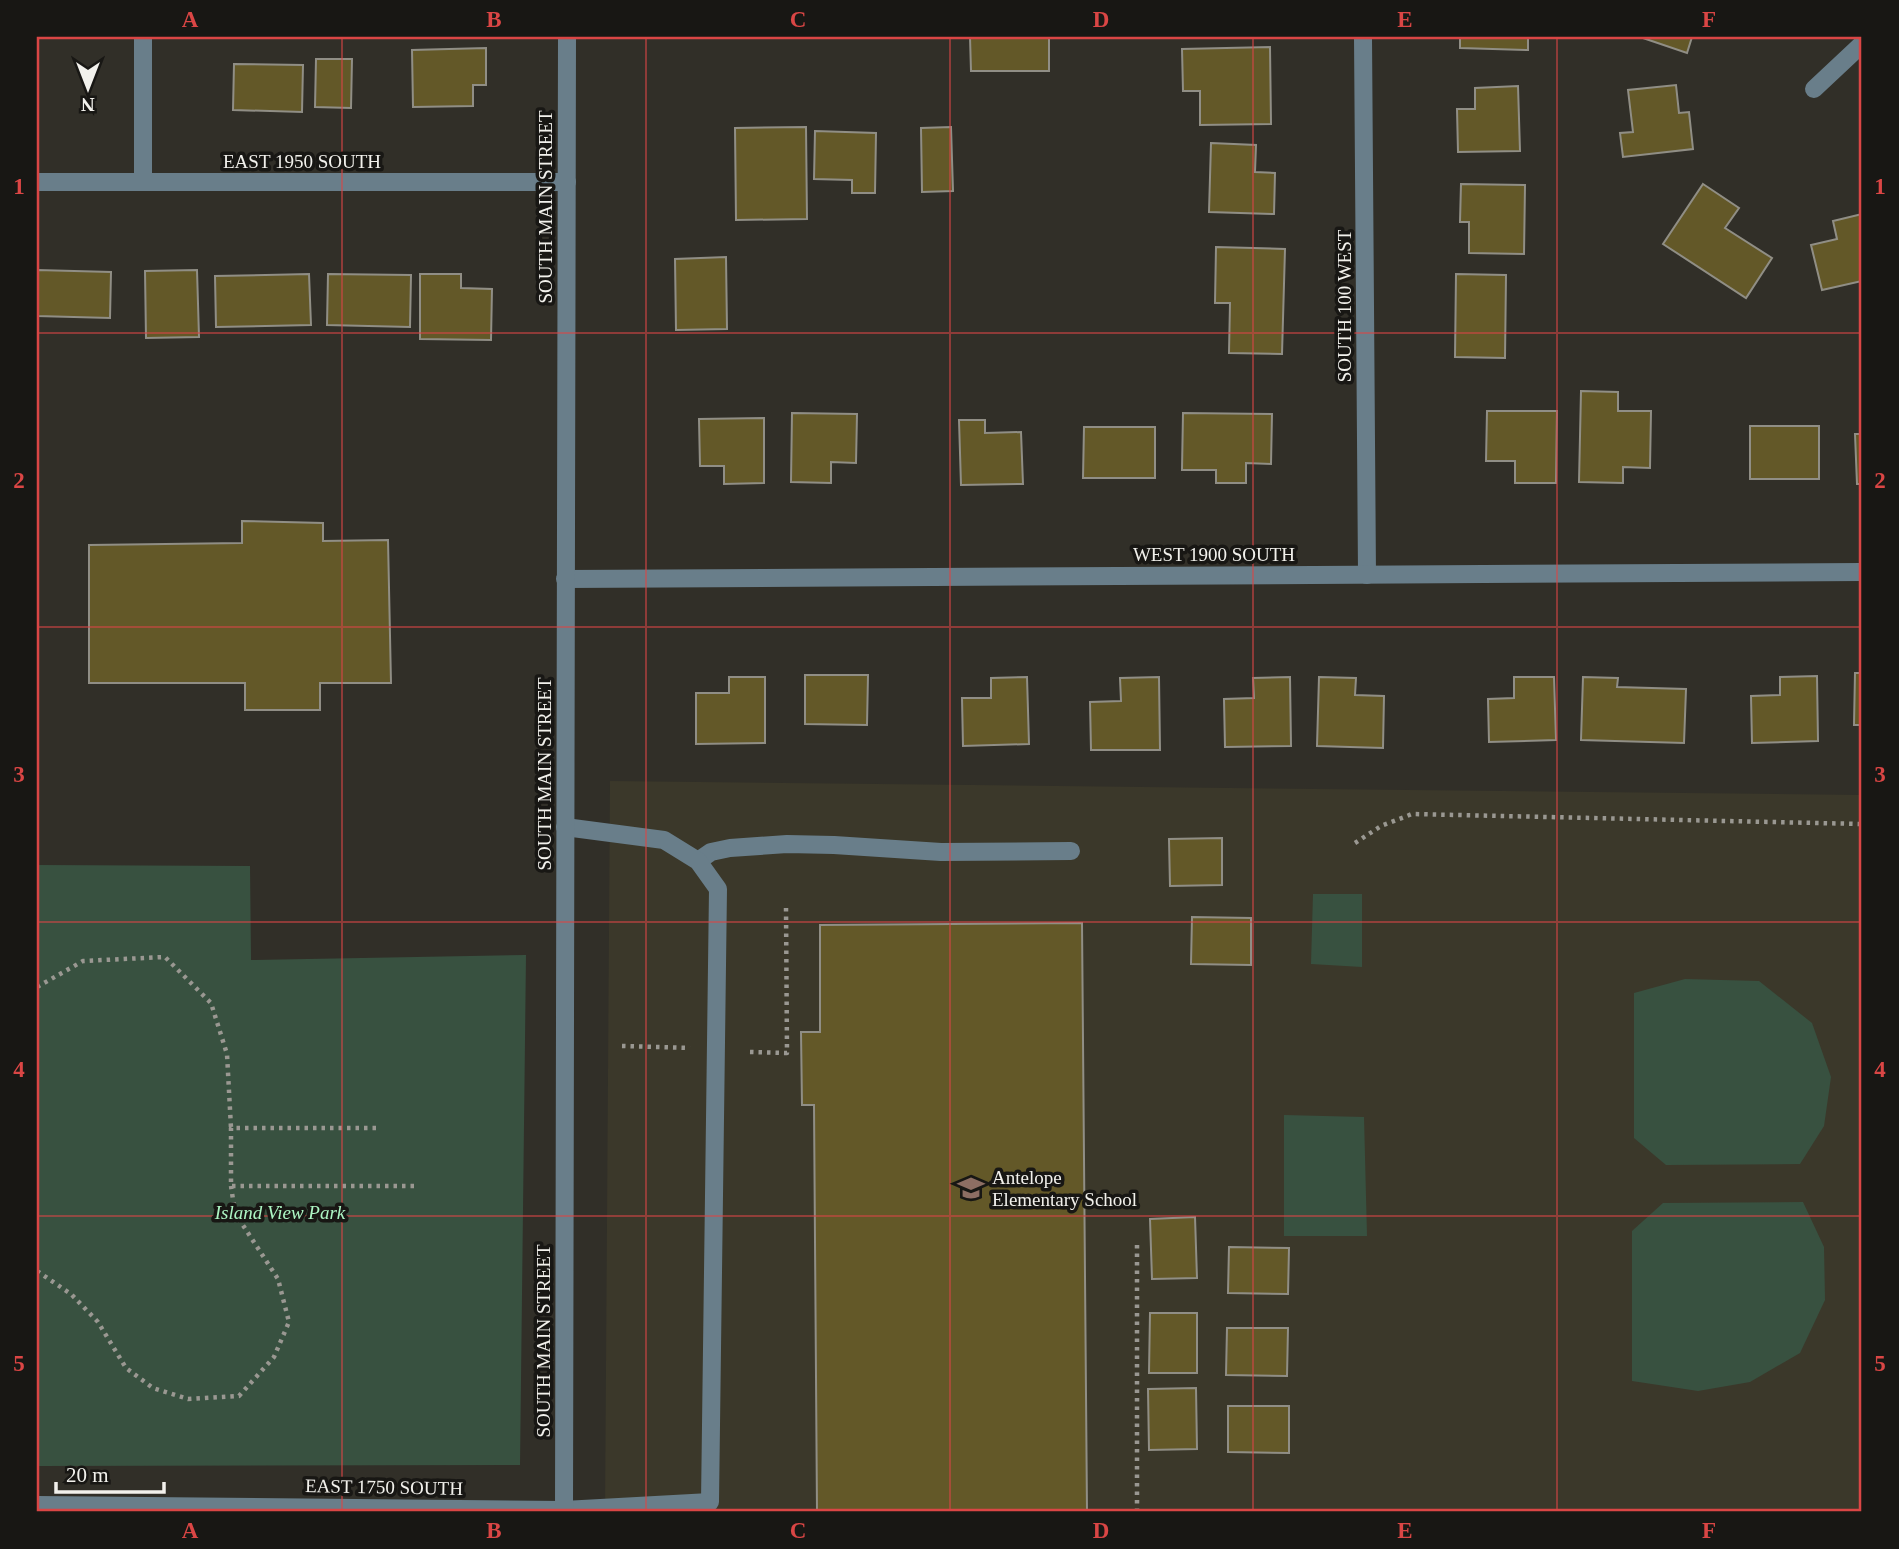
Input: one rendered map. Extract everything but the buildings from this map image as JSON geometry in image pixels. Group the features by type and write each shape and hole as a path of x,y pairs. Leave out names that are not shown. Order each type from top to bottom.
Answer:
{"street":[{"path":"143,37 143,182"},
{"name":"SOUTH MAIN STREET","path":"564,1511 566,37"},
{"name":"SOUTH 100 WEST","path":"1363,37 1367,575"},
{"path":"1814,89 1862,44"},
{"name":"EAST 1950 SOUTH","path":"37,182 567,182"},
{"name":"WEST 1900 SOUTH","path":"565,579 1862,572"},
{"path":"565,827 664,840 698,861 712,852 730,848 787,844 941,852 1071,851"},
{"name":"EAST 1750 SOUTH","path":"37,1505 564,1511 710,1502 718,889 698,861"}],"path":[{"path":"1355,843 1381,826 1412,814 1862,824"},
{"path":"750,1052 787,1053 786,907"},
{"path":"37,987 83,961 165,957 211,1003 227,1054 231,1186 235,1213 278,1279 289,1322 274,1357 239,1396 188,1399 153,1388 126,1368 99,1322 61,1287 37,1271"},
{"path":"622,1046 694,1048"},
{"path":"231,1128 376,1128"},
{"path":"231,1186 415,1186"},
{"path":"1137,1243 1137,1512"}],"shaded area":[{"path":"610,781 1862,795 1862,1512 605,1512"}],"green space":[{"name":"Island View Park","path":"37,865 250,866 251,960 526,955 520,1465 37,1466"},
{"path":"1313,894 1362,894 1362,967 1311,964"},
{"path":"1685,979 1759,981 1812,1023 1831,1077 1824,1126 1800,1164 1666,1165 1634,1138 1634,993"},
{"path":"1284,1115 1364,1117 1367,1236 1284,1236"},
{"path":"1803,1202 1824,1247 1825,1300 1800,1353 1750,1382 1698,1391 1632,1381 1632,1231 1663,1203"}],"place":[{"name":"Antelope Elementary School","path":"971,1188"}]}
